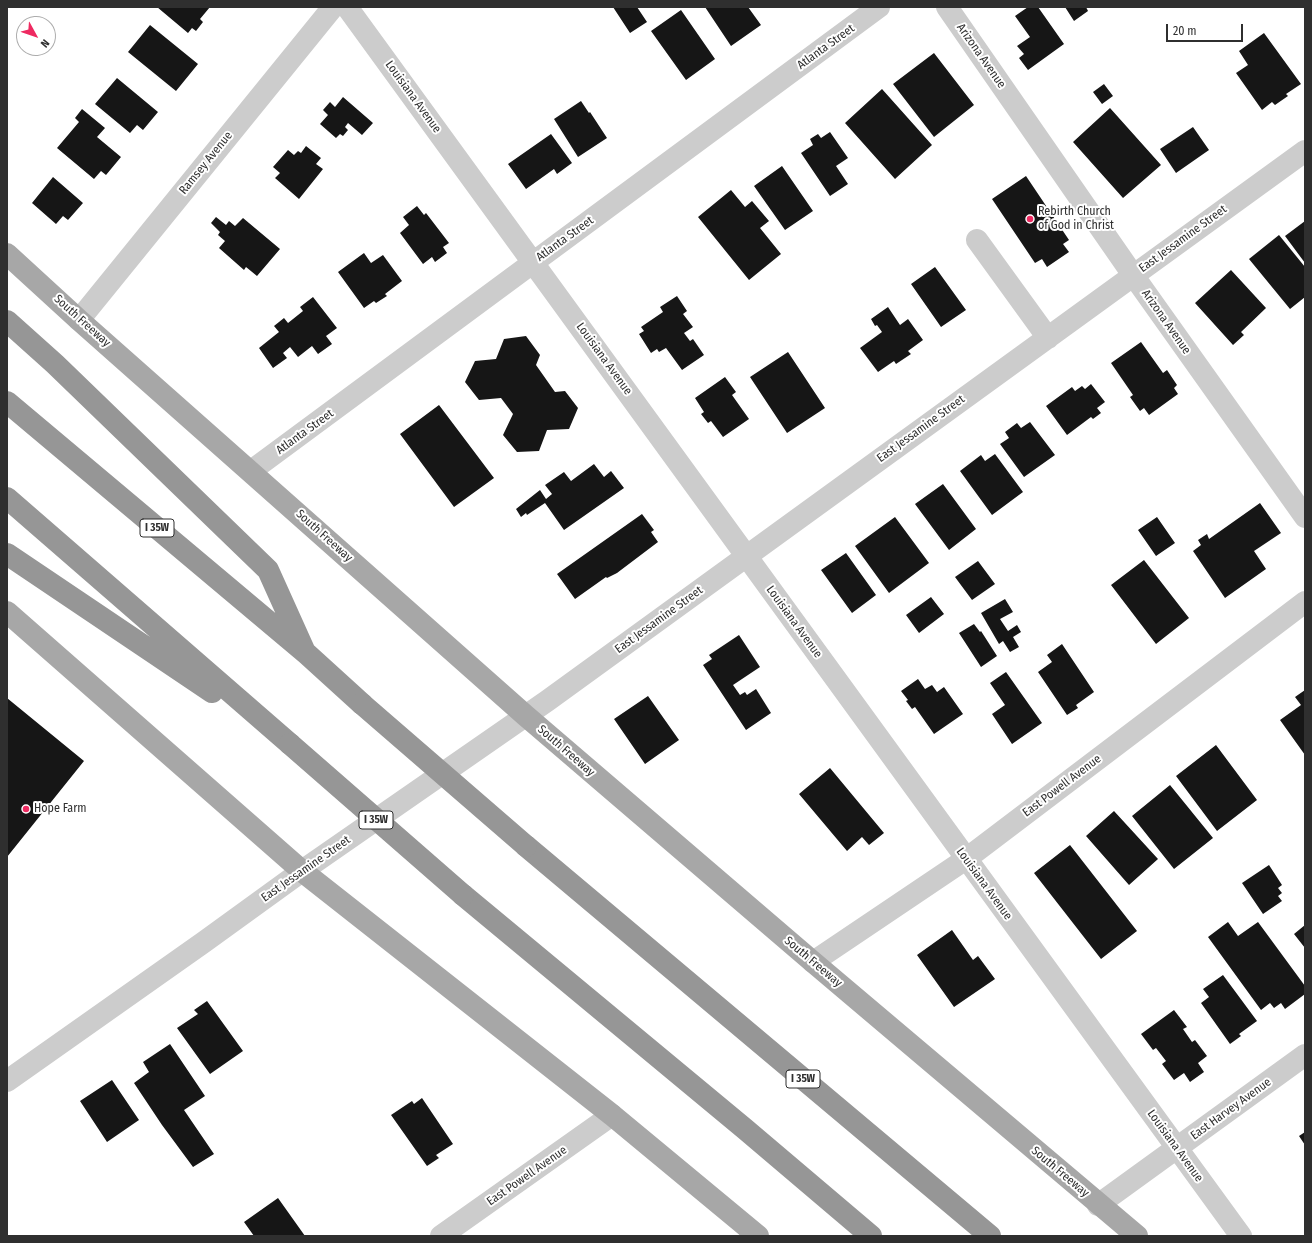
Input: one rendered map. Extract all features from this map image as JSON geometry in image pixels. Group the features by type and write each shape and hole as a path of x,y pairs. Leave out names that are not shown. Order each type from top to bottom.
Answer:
{"highway":[{"path":"7,321 55,364 268,570 306,654"},
{"name":"I 35W","path":"7,402 306,654 526,846 990,1236"},
{"name":"I 35W","path":"7,498 463,895 739,1124 871,1236"},
{"path":"7,554 290,744"}],"main road":[{"name":"South Freeway","path":"7,254 79,320 526,716 1098,1205 1137,1236"},
{"path":"7,612 302,870 612,1116 758,1236"}],"street":[{"name":"Ramsey Avenue","path":"79,320 334,7"},
{"name":"Louisiana Avenue","path":"347,7 1241,1236"},
{"name":"Atlanta Street","path":"251,471 880,7"},
{"name":"Arizona Avenue","path":"947,7 1133,275 1305,517"},
{"name":"East Jessamine Street","path":"7,1081 204,942 302,870 526,716 1305,151"},
{"path":"977,240 1048,338"},
{"name":"East Powell Avenue","path":"813,962 966,859 1305,602"},
{"name":"East Harvey Avenue","path":"1098,1205 1305,1055"},
{"name":"East Powell Avenue","path":"441,1236 612,1116"}],"building":[{"path":"157,7 210,7 200,19 203,22 196,31 192,28 188,33"},
{"path":"613,7 637,7 647,22 630,33"},
{"path":"705,7 748,7 761,25 731,46"},
{"path":"1028,7 1038,7 1064,44 1028,70 1019,58 1024,54 1017,46 1030,37 1015,16"},
{"path":"1065,7 1086,7 1088,11 1074,21"},
{"path":"681,10 715,59 686,80 651,31"},
{"path":"150,25 198,64 176,91 128,52"},
{"path":"1264,33 1301,84 1286,94 1288,96 1275,105 1272,102 1262,110 1236,73 1248,65 1239,51"},
{"path":"934,53 974,105 934,137 893,84"},
{"path":"117,78 158,112 143,130 137,125 130,133 95,104"},
{"path":"1104,84 1113,96 1102,104 1093,92"},
{"path":"882,89 932,145 895,179 845,123"},
{"path":"343,97 373,123 362,135 348,123 345,127 348,130 343,136 340,134 336,138 320,124 328,115 323,110 330,102 335,107"},
{"path":"581,101 607,138 578,157 554,119"},
{"path":"1110,108 1161,165 1123,198 1073,142"},
{"path":"82,109 105,128 97,137 121,157 106,175 101,171 94,179 57,148 79,122 75,118"},
{"path":"1193,127 1209,150 1176,173 1160,149"},
{"path":"830,132 848,158 836,166 848,184 830,196 801,153 813,145 810,139 818,134 821,138"},
{"path":"551,134 572,163 557,174 554,169 526,189 508,164"},
{"path":"306,146 321,158 316,164 323,169 299,199 275,178 280,173 273,167 288,150 294,155 298,151 301,153"},
{"path":"782,166 813,211 785,230 754,186"},
{"name":"Rebirth Church of God in Christ","path":"1026,176 1069,240 1063,244 1069,252 1047,267 1042,259 1035,263 992,199"},
{"path":"53,177 83,203 68,220 63,216 56,224 32,203"},
{"path":"731,190 745,207 752,201 769,221 760,228 781,254 749,280 698,217"},
{"path":"417,206 424,215 426,213 449,243 443,247 447,253 435,262 432,257 423,264 400,233 409,225 403,217"},
{"path":"216,217 226,225 229,221 235,226 243,218 280,249 257,276 246,267 244,270 219,248 225,241 218,235 220,232 211,223"},
{"path":"1305,221 1305,263 1285,236"},
{"path":"1279,235 1305,267 1305,297 1290,309 1249,259"},
{"path":"364,253 371,263 383,255 402,281 385,294 387,296 376,303 374,301 364,308 338,272"},
{"path":"935,267 966,310 941,327 911,284"},
{"path":"1231,270 1266,308 1241,332 1244,335 1233,345 1195,303"},
{"path":"677,296 687,311 683,314 693,327 684,333 690,341 693,339 704,355 682,370 666,348 659,352 657,349 651,353 639,334 644,331 641,327 663,312 660,307"},
{"path":"313,297 337,328 326,336 332,344 318,354 312,346 298,357 290,347 283,353 287,358 273,368 259,348 279,332 274,326 284,318 288,323 303,311 300,307"},
{"path":"888,307 900,325 908,319 923,340 908,351 911,354 896,364 894,361 878,372 860,348 882,332 877,325 875,326 871,319"},
{"path":"526,336 540,355 536,365 555,392 565,391 578,408 569,429 547,430 539,451 517,452 503,435 513,414 501,398 479,400 465,382 475,361 496,359 504,339"},
{"path":"1141,342 1163,373 1167,370 1177,385 1174,388 1178,394 1149,415 1144,408 1140,411 1130,397 1133,395 1111,363"},
{"path":"788,352 825,408 787,433 750,377"},
{"path":"725,377 736,392 732,395 749,419 723,437 711,421 708,423 701,414 704,412 695,398"},
{"path":"1091,384 1105,402 1097,408 1101,413 1093,419 1091,417 1067,435 1046,406 1072,387 1075,391 1082,386 1085,389"},
{"path":"439,405 494,478 454,507 400,434"},
{"path":"1030,422 1055,455 1024,477 1000,444 1009,438 1005,432 1017,423 1021,428"},
{"path":"995,454 1023,492 992,515 960,471 981,455 985,461"},
{"path":"594,464 604,477 611,471 624,488 564,530 545,503 527,515 526,513 521,517 516,509 540,490 546,499 552,494 545,485 564,472 571,481"},
{"path":"943,484 976,529 949,550 915,504"},
{"path":"1260,503 1281,533 1254,551 1266,569 1225,598 1193,551 1201,545 1198,540 1207,534 1209,539"},
{"path":"642,514 654,530 651,532 658,542 617,573 607,578 606,577 575,599 557,574"},
{"path":"895,517 929,563 889,593 855,546"},
{"path":"1157,517 1175,543 1156,556 1138,530"},
{"path":"846,553 876,595 852,613 821,570"},
{"path":"1144,560 1189,618 1156,644 1111,585"},
{"path":"978,561 995,584 972,600 955,577"},
{"path":"931,597 944,614 919,633 906,615"},
{"path":"1005,599 1013,612 1000,619 1008,631 1017,625 1021,632 1013,637 1019,647 1010,652 1003,641 999,644 981,613"},
{"path":"974,624 980,632 981,631 997,656 981,667 959,633"},
{"path":"739,635 760,667 733,685 740,695 745,692 747,695 756,689 771,713 746,730 703,665 712,659 709,655"},
{"path":"1062,644 1094,692 1076,705 1078,708 1067,715 1038,672 1052,662 1047,655"},
{"path":"1006,672 1042,723 1012,744 992,714 1005,705 990,683"},
{"path":"918,679 925,689 932,685 937,692 944,687 963,714 934,734 915,707 912,709 906,701 908,700 901,691"},
{"path":"1305,690 1305,755 1280,720 1301,705 1295,697"},
{"path":"648,696 679,740 645,764 614,719"},
{"name":"Hope Farm","path":"7,698 84,761 7,857"},
{"path":"1216,745 1257,800 1217,831 1176,776"},
{"path":"830,768 884,833 869,845 862,837 847,851 799,794"},
{"path":"1170,785 1213,838 1174,869 1132,816"},
{"path":"1114,811 1158,859 1129,885 1086,836"},
{"path":"1070,845 1137,931 1101,959 1034,873"},
{"path":"1269,865 1282,885 1278,888 1282,893 1278,896 1282,901 1263,914 1242,883"},
{"path":"1228,922 1238,936 1258,922 1305,986 1305,994 1285,1009 1281,1003 1274,1008 1270,1003 1261,1010 1208,937"},
{"path":"1305,925 1305,948 1294,934"},
{"path":"952,930 973,960 978,956 995,979 954,1007 917,955"},
{"path":"1223,975 1257,1021 1239,1034 1241,1036 1230,1044 1201,1003 1209,997 1203,989"},
{"path":"207,1001 243,1051 210,1074 177,1028 198,1014 194,1010"},
{"path":"1174,1010 1187,1027 1183,1029 1192,1042 1195,1040 1207,1056 1198,1063 1204,1072 1190,1082 1184,1073 1174,1080 1162,1064 1166,1061 1156,1048 1153,1050 1141,1034"},
{"path":"170,1044 205,1096 184,1110 214,1154 193,1167 162,1125 134,1083 149,1072 143,1062"},
{"path":"112,1080 139,1120 107,1142 80,1101"},
{"path":"422,1098 453,1144 436,1155 439,1158 427,1166 391,1115 412,1101 414,1104"},
{"path":"1305,1132 1305,1145 1299,1136"},
{"path":"278,1198 305,1236 254,1236 244,1222"}],"place":[{"name":"Rebirth Church of God in Christ","path":"1030,219"},
{"name":"Hope Farm","path":"26,809"}]}
